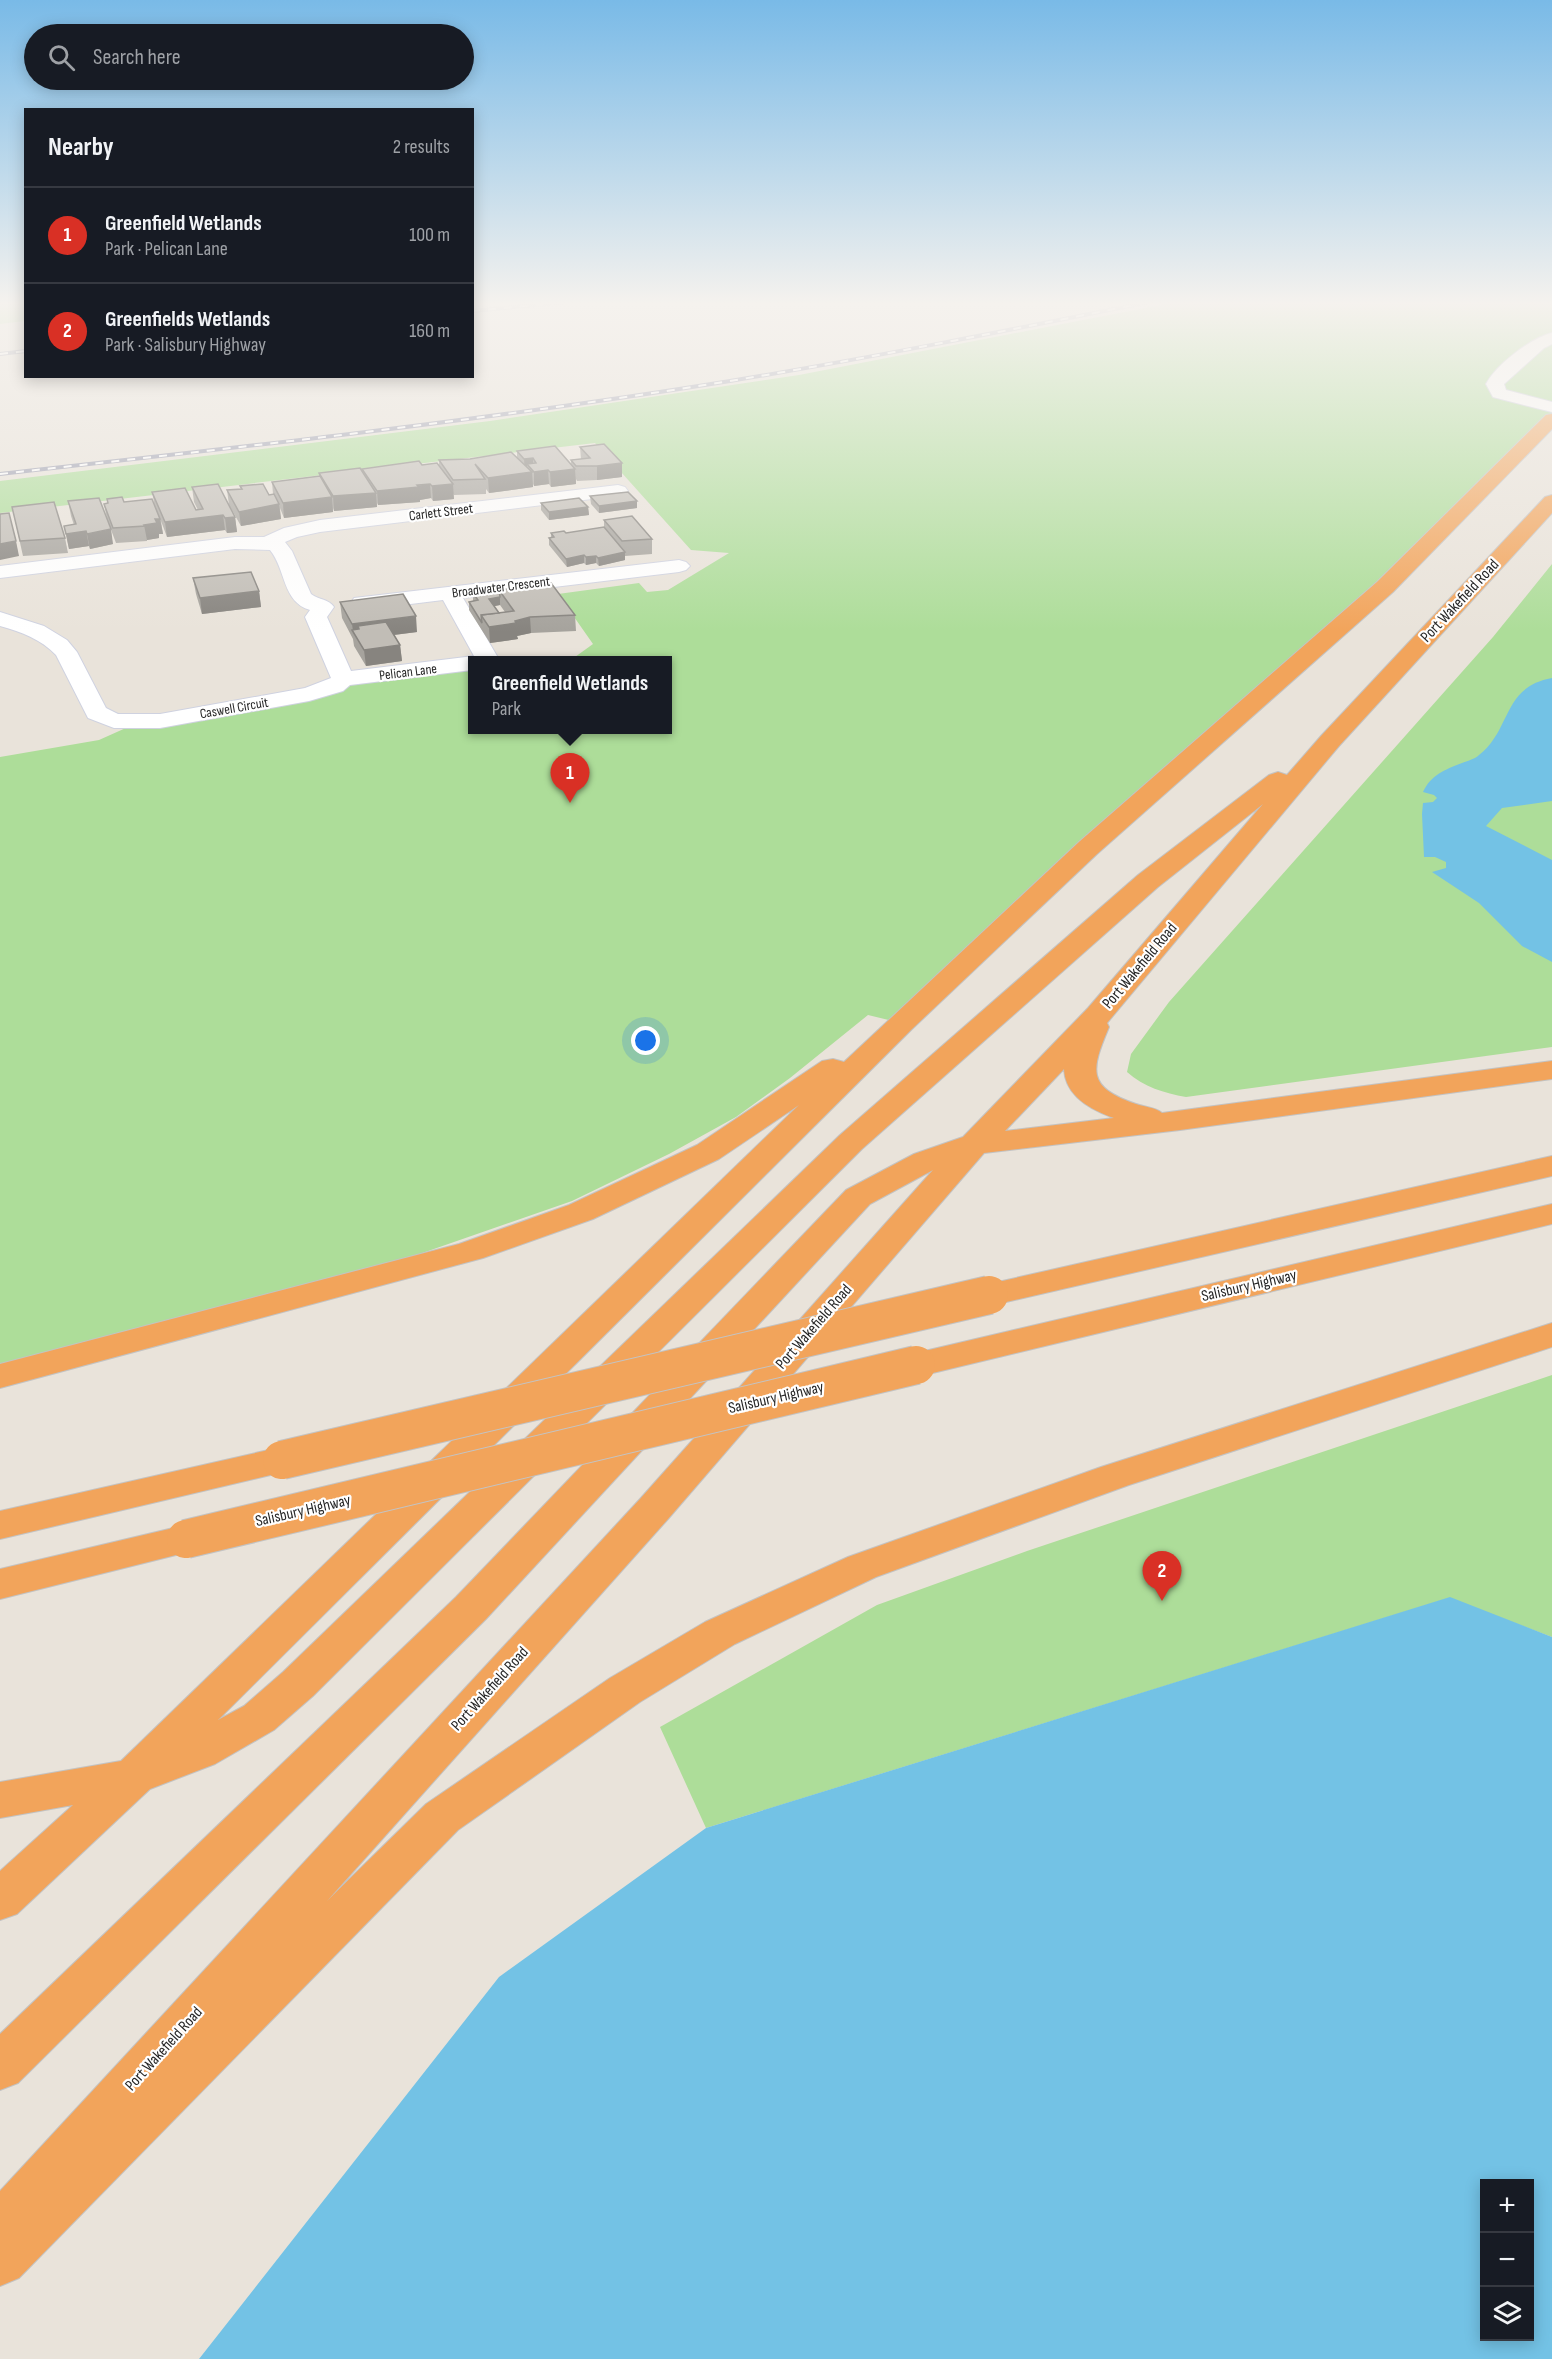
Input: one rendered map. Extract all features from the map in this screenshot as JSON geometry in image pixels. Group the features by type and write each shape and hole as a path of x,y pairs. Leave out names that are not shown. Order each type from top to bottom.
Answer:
{"highway":[{"path":"0,1900 134,1776 901,1023 1088,848 1385,586 1552,419"},
{"name":"Port Wakefield Road","path":"0,2229 654,1509 974,1144 1100,1014 1330,741 1552,501"},
{"path":"0,1800 134,1776 199,1752 259,1718 298,1684 851,1142 1148,881 1330,741"},
{"path":"1100,1014 1079,1065 1082,1086 1113,1107 1139,1116 1168,1120"},
{"path":"0,1376 471,1251 581,1212 708,1152 901,1023"},
{"path":"0,2067 471,1608 858,1197 926,1161 974,1144 1552,1070"},
{"path":"0,1526 1552,1166"},
{"name":"Salisbury Highway","path":"0,1584 1552,1214"},
{"path":"0,2260 442,1817 625,1690 720,1633 873,1563 1115,1476 1552,1335"}],"street":[{"name":"Carlett Street","path":"267,543 291,532 320,526 618,491"},
{"path":"0,572 235,543 267,543 282,551 302,597 309,603 323,607 316,617 344,679"},
{"name":"Broadwater Crescent","path":"323,607 679,566"},
{"path":"450,593 486,656"},
{"name":"Caswell Circuit","path":"0,619 44,634 60,645 66,652 96,713 114,721 160,721 309,694 335,686 344,679"},
{"name":"Pelican Lane","path":"344,679 468,664"}],"green space":[{"path":"550,412 1552,412 1552,419 1385,587 901,1023 868,1015 790,1078 736,1117 669,1154 572,1201 408,1258 0,1366 0,757 99,740 137,723 468,664 468,734 672,734 672,656 576,656 593,644 558,594 639,583 647,592 668,590 729,553 691,550 595,443 0,513 0,481"},
{"path":"1552,564 1552,1047 1186,1097 1155,1089 1140,1082 1127,1072 1131,1054 1169,1002 1493,637"},
{"path":"1552,1375 1552,1637 1449,1598 706,1828 660,1727 877,1605 1027,1551"}],"water":[{"path":"1552,678 1552,801 1502,808 1486,826 1552,860 1552,962 1522,946 1479,903 1432,872 1446,868 1446,862 1435,857 1424,857 1422,814 1423,803 1433,802 1437,798 1423,792 1430,781 1444,771 1479,755 1490,745 1509,710 1524,690"},
{"path":"1450,1597 1552,1637 1552,2359 199,2359 499,1977 706,1828"}],"building":[{"path":"604,444 622,463 576,466 571,460 590,458 580,447"},
{"path":"555,446 575,469 534,472 527,464 536,463 533,458 524,459 517,451"},
{"path":"511,452 532,472 488,478 475,464 485,479 453,480 439,460 470,459"},
{"path":"419,461 422,465 437,463 453,484 417,485 419,487 377,491 362,469"},
{"path":"360,468 376,493 333,496 319,473"},
{"path":"320,476 332,497 283,503 272,482"},
{"path":"218,484 235,517 225,518 223,515 165,522 152,492 185,488 196,510 203,509 192,487"},
{"path":"263,484 269,495 274,494 279,504 239,512 227,490 242,489 240,486"},
{"path":"628,492 637,501 599,506 590,496"},
{"path":"122,497 124,502 152,499 160,519 155,519 157,523 145,526 113,528 104,504 108,503 107,499"},
{"path":"99,498 111,529 87,534 86,531 66,534 64,526 76,524 68,501"},
{"path":"579,498 588,507 549,512 541,503"},
{"path":"54,502 65,538 20,541 12,507"},
{"path":"9,513 16,541 0,544 0,514"},
{"path":"632,516 652,539 622,541 604,520"},
{"path":"604,527 625,552 598,558 584,555 566,559 549,538 554,537 551,533"},
{"path":"251,572 259,591 200,598 193,578"},
{"path":"551,583 575,615 530,617 515,621 516,623 489,627 481,615 514,611 499,590"},
{"path":"499,590 500,597 489,599 499,613 481,615 482,623 469,602 478,600 473,593"},
{"path":"403,594 416,616 352,624 340,602"},
{"path":"386,622 400,645 364,650 352,630 359,629 358,626"}],"railway":[{"path":"0,474 183,454 517,412"}],"place":[{"name":"Greenfield Wetlands","path":"570,803"},
{"name":"Greenfields Wetlands","path":"1162,1601"}]}
